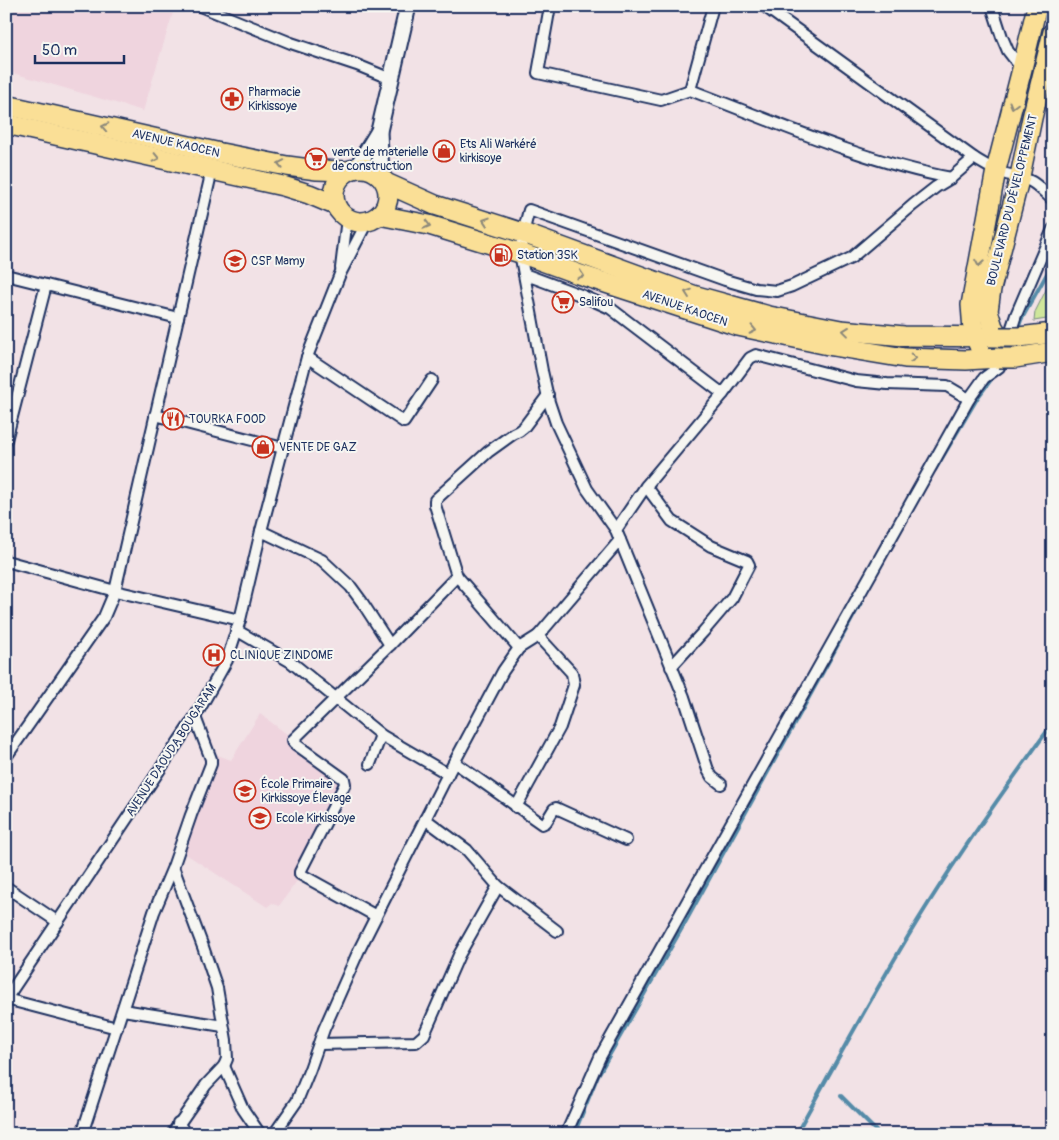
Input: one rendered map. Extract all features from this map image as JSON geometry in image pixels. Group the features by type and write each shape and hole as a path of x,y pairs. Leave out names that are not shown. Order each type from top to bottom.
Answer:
{"highway":[{"name":"BOULEVARD DU DÉVELOPPEMENT","path":"971,305 996,170 1037,6"},
{"name":"BOULEVARD DU DÉVELOPPEMENT","path":"999,337 990,321 988,306 990,289 1020,176 1053,32"},
{"name":"AVENUE KAOCEN","path":"6,105 278,164 317,170 352,169"},
{"name":"AVENUE KAOCEN","path":"6,124 283,186 308,194 341,212"},
{"path":"366,168 374,171 383,180 388,191 388,200 385,208 374,218 364,222 355,222 341,212 333,195 340,177 352,169 366,168"},
{"name":"AVENUE KAOCEN","path":"383,180 435,205 523,233 693,295 769,316 840,330 904,336 1019,337 1053,333"},
{"name":"AVENUE KAOCEN","path":"374,218 429,225 520,253 738,326 833,346 905,358 966,360 1053,352"},
{"path":"932,336 946,331 957,324 971,305"},
{"path":"971,305 972,324 978,346 984,352 1004,358"}],"street":[{"path":"200,6 291,43 391,78"},
{"path":"383,180 379,131 408,6"},
{"path":"550,6 538,73 661,100 690,90 850,151 911,169 951,178"},
{"path":"690,90 713,6"},
{"path":"764,6 974,158 996,170 1031,181 1053,200"},
{"path":"992,6 1008,51 1022,69"},
{"path":"352,169 379,131"},
{"path":"721,784 712,777 708,770 684,697 618,535 587,489 556,423 548,395 520,253 529,210 725,280 777,291 792,286 851,258 913,205 951,178 974,158"},
{"path":"6,757 104,617 115,591 212,170"},
{"name":"AVENUE DAOUDA BOUGARAM","path":"340,274 341,212"},
{"name":"AVENUE DAOUDA BOUGARAM","path":"6,999 195,717 227,660 238,625 307,357 340,274 374,218"},
{"path":"566,1134 600,1057 969,399 984,378 999,367 1016,315 1053,229"},
{"path":"524,274 610,308 723,394"},
{"path":"6,275 178,318"},
{"path":"6,440 9,414 46,285"},
{"path":"274,1134 297,1101 324,1029 355,958 454,762 503,672 519,648 538,636 618,535 646,486 723,394 750,358 756,355 856,381 947,386 969,399"},
{"path":"307,357 404,422 432,380"},
{"path":"519,648 457,576 435,500 488,452 520,431 548,395"},
{"path":"155,415 283,448"},
{"path":"646,486 672,521 711,546 747,560 749,565 732,598 672,667"},
{"path":"261,531 322,560 356,594 390,644"},
{"path":"6,561 238,625 291,662 381,736 448,774"},
{"path":"376,916 300,874 345,781 294,743 293,740 457,576"},
{"path":"516,807 560,727 574,685 572,673 538,636"},
{"path":"82,1134 154,912 173,867 211,764 211,759 195,717"},
{"path":"370,764 381,736"},
{"path":"454,762 542,824 546,822 556,808 626,840"},
{"path":"425,819 467,850 498,886 557,931"},
{"path":"172,1134 206,1085 224,1066 227,1059 225,1034 217,988 173,867"},
{"path":"319,1044 416,1042 421,1039 459,955 498,886"},
{"path":"6,887 58,922"},
{"path":"6,999 117,1028"},
{"path":"123,1010 223,1026"},
{"path":"224,1066 243,1109 260,1134"},
{"path":"178,1123 186,1134"}],"shaded area":[{"path":"6,6 175,6 143,111 6,71"},
{"name":"Ecole Kirkissoye","path":"260,714 353,781 306,876 299,878 279,906 272,903 267,907 175,847 208,761 215,754 231,760"}],"green space":[{"path":"1053,276 1053,318 1034,321 1035,312"}],"waterway":[{"path":"1017,332 1021,320 1053,263"},
{"path":"935,470 978,397 993,377"},
{"path":"574,1134 598,1075 686,921 863,599"},
{"path":"796,1134 871,999 918,920 984,820 1053,723"},
{"path":"841,1096 879,1134"}],"place":[{"name":"Pharmacie Kirkissoye","path":"232,99"},
{"name":"Ets Ali Warkéré kirkisoye","path":"444,151"},
{"name":"vente de materielle de construction","path":"316,159"},
{"name":"Station 3SK","path":"501,255"},
{"name":"CSP Mamy","path":"235,261"},
{"name":"Salifou","path":"563,302"},
{"name":"TOURKA FOOD","path":"173,419"},
{"name":"VENTE DE GAZ","path":"263,447"},
{"name":"CLINIQUE ZINDOME","path":"214,655"},
{"name":"École Primaire Kirkissoye Élevage","path":"245,791"},
{"name":"Ecole Kirkissoye","path":"260,818"}]}
